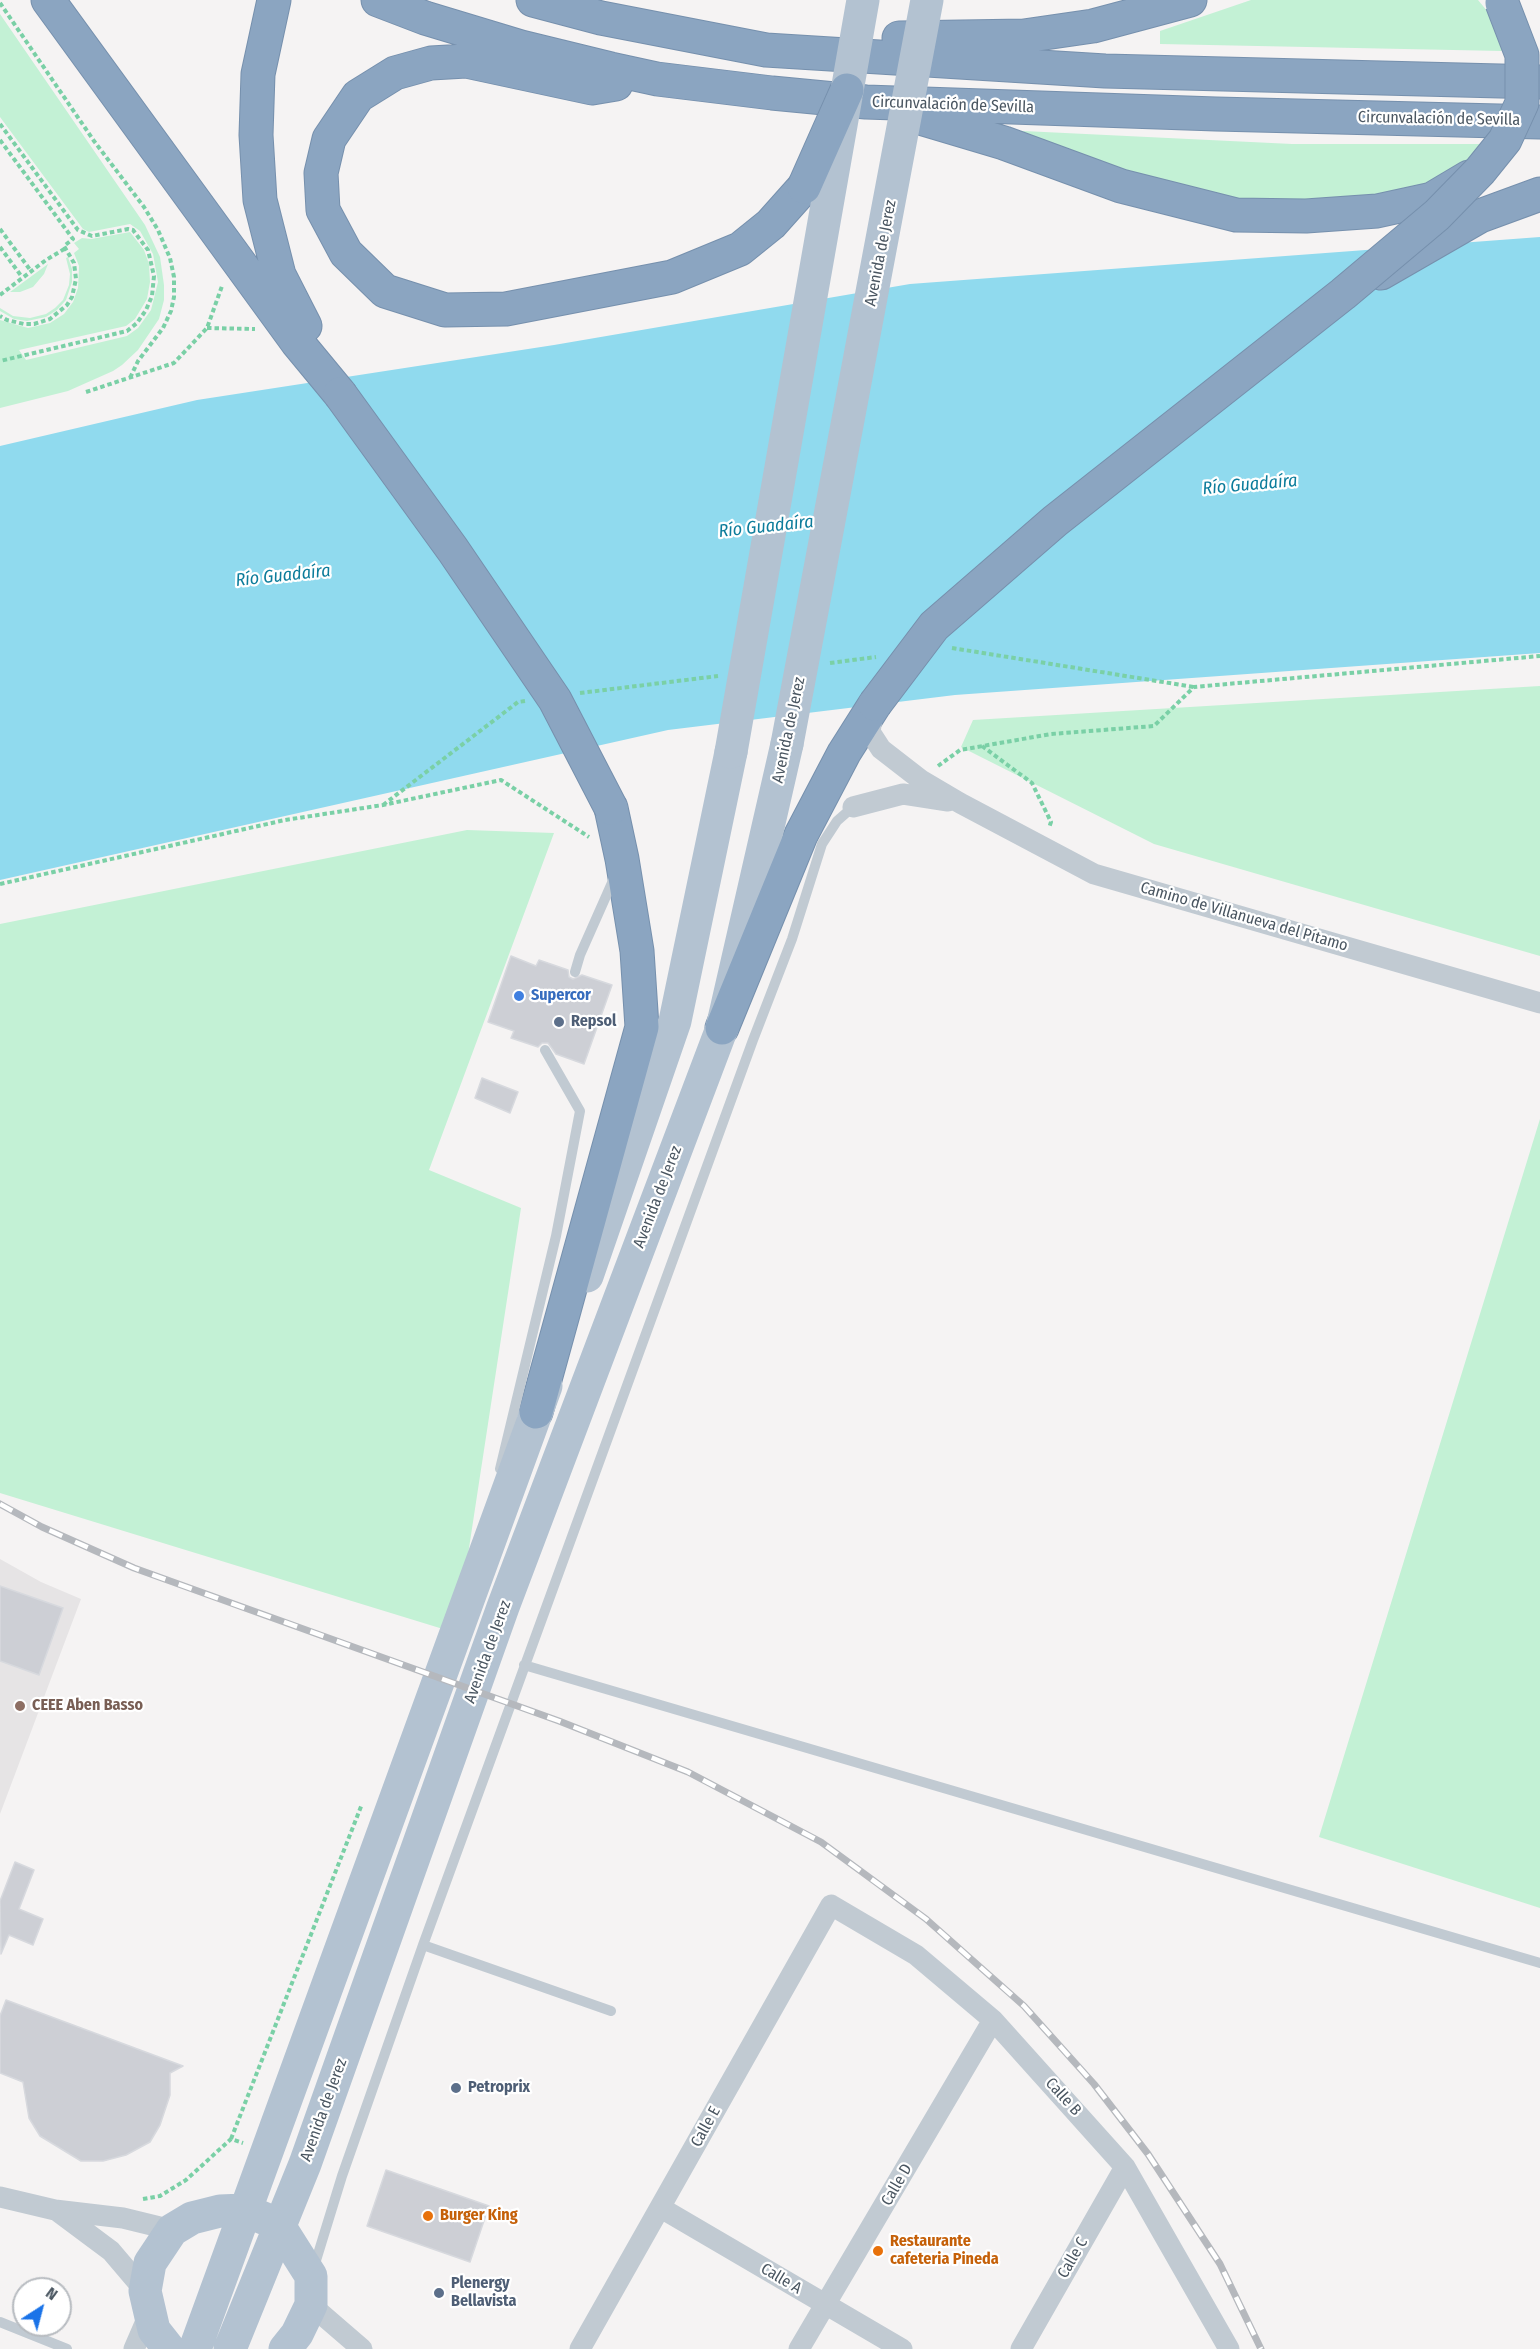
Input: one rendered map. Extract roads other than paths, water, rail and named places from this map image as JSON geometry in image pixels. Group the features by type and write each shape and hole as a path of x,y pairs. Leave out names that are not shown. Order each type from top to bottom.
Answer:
{"highway":[{"path":"48,0 297,342 340,394 453,550 555,700 611,808 637,951 642,1027 536,1412"},
{"path":"274,0 258,74 256,135 260,200 279,275 340,394"},
{"name":"Circunvalación de Sevilla","path":"378,0 425,18 521,47 657,79 856,96 1216,114 1540,122"},
{"path":"533,0 601,18 766,50 1105,71 1540,82"},
{"path":"601,18 917,39 1024,36 1093,26 1190,0"},
{"path":"722,1029 801,835 844,753 874,704 934,626 1055,521 1344,294 1437,215 1480,171 1505,140 1522,103 1522,55 1501,2"},
{"path":"657,79 592,88 466,61 431,63 395,73 358,96 329,139 321,173 323,210 346,253 385,291 445,310 506,309 672,277 740,249 771,224 804,187 856,96 1004,143 1121,186 1236,215 1306,216 1377,211 1432,199 1480,171"},
{"path":"1344,294 1480,216 1540,194"}],"main road":[{"path":"195,2349 610,1214 675,1021 731,752 856,96 863,0"},
{"name":"Avenida de Jerez","path":"230,2349 309,2152 504,1607 722,1029 787,744 927,0"},
{"path":"169,2349 154,2330 148,2302 150,2263 172,2230 192,2218 220,2211 244,2210 280,2227 311,2290 297,2334 285,2349"}],"street":[{"name":"Camino de Villanueva del Pítamo","path":"874,704 870,732 881,749 921,780 1094,874 1540,1003"},
{"path":"853,807 903,794 960,803"},
{"name":"Calle B","path":"831,1905 916,1955 993,2020 1125,2167 1229,2349"},
{"name":"Calle E","path":"580,2349 831,1905"},
{"name":"Calle D","path":"799,2349 993,2020"},
{"name":"Calle C","path":"1021,2349 1125,2167"},
{"path":"0,2197 56,2210 123,2218 172,2230"},
{"name":"Calle A","path":"661,2208 902,2349"},
{"path":"56,2210 111,2251 148,2302 134,2349"},
{"path":"311,2290 362,2349"}],"lane":[{"path":"822,844 827,813 844,753"},
{"name":"Avenida de Jerez","path":"311,2290 342,2176 423,1945 753,1040 792,939 822,844 837,821 853,807"},
{"path":"575,972 580,955 622,859"},
{"path":"497,1479 556,1236 580,1111 545,1050"},
{"path":"470,1595 492,1502"},
{"path":"524,1665 1540,1963"},
{"path":"423,1945 611,2011"},
{"path":"0,2322 67,2349"}],"water":[{"name":"Río Guadaíra","path":"1540,237 1540,653 955,695 668,730 0,880 0,446 197,400 554,345 910,284"}],"railway":[{"path":"0,1504 42,1527 134,1568 559,1721 688,1772 821,1842 926,1919 1024,2006 1094,2084 1148,2154 1220,2264 1261,2349"}],"place":[{"name":"Supercor","path":"519,996"},
{"name":"Repsol","path":"559,1022"},
{"name":"CEEE Aben Basso","path":"20,1706"},
{"name":"Petroprix","path":"456,2088"},
{"name":"Burger King","path":"428,2216"},
{"name":"Restaurante cafeteria Pineda","path":"878,2251"},
{"name":"Plenergy Bellavista","path":"439,2293"}]}
